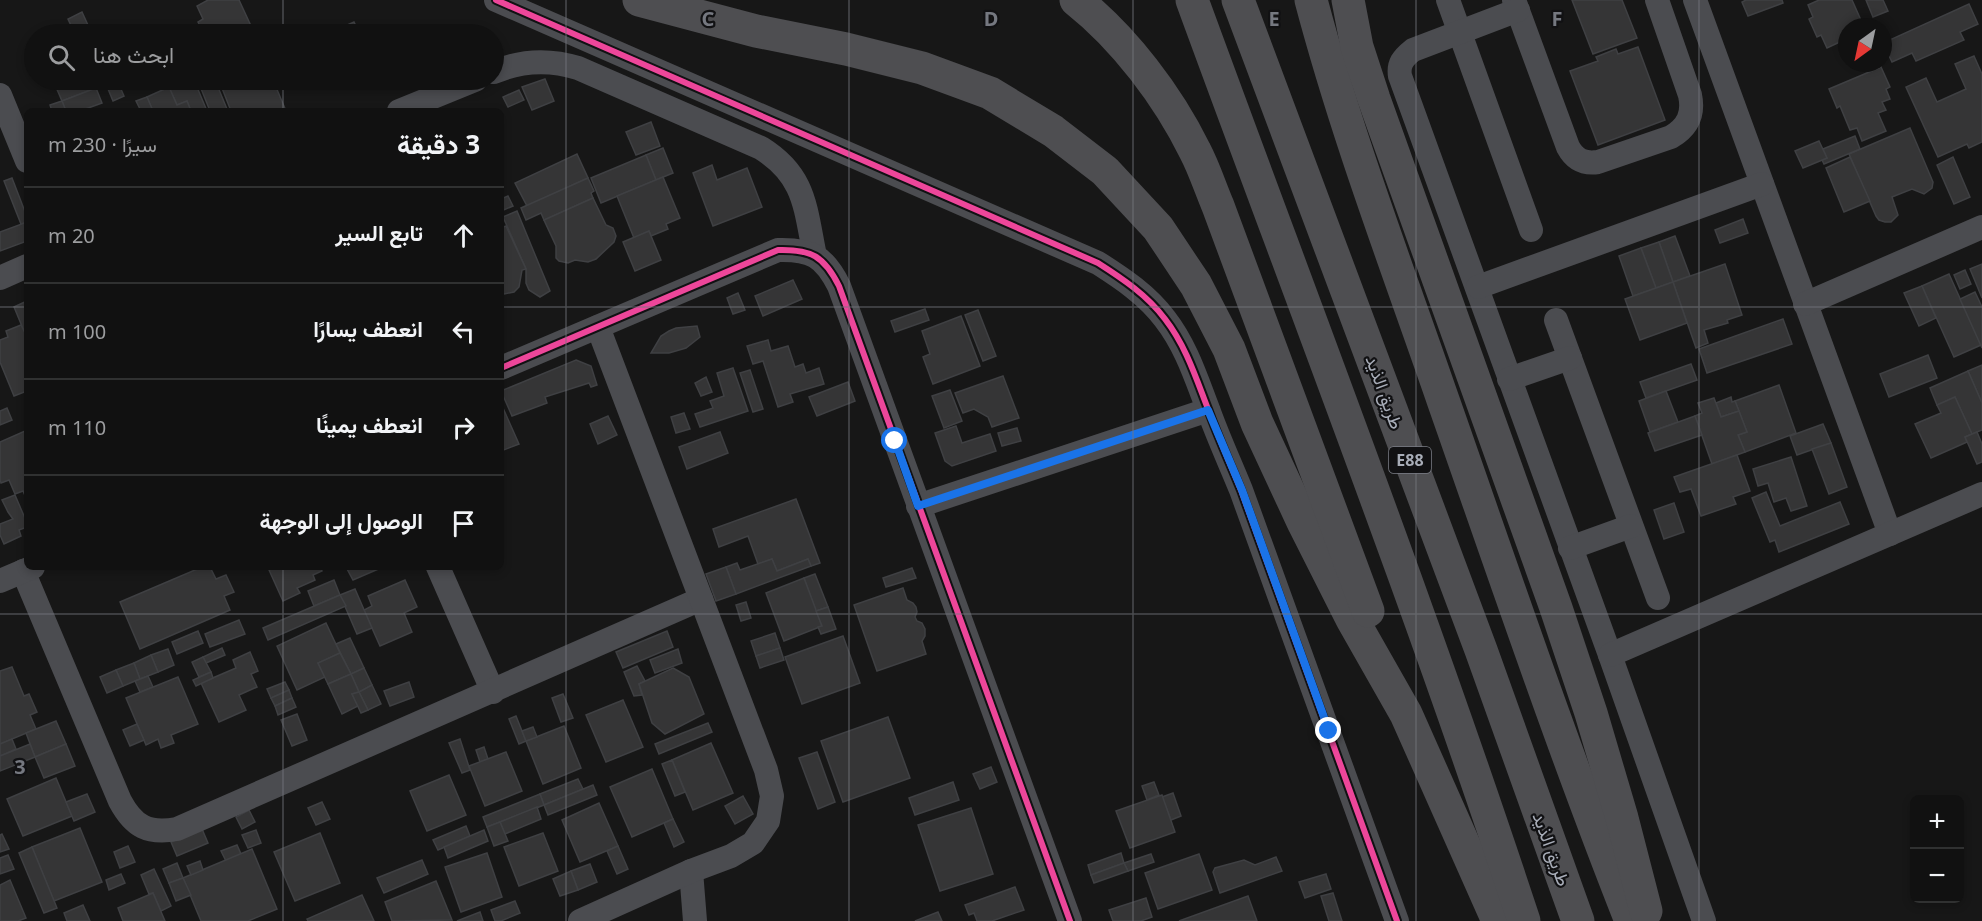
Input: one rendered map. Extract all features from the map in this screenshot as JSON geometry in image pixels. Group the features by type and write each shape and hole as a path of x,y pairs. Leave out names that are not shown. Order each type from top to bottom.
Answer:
{"highway":[{"path":"639,0 756,30 922,68 990,93 1053,130 1105,171 1158,228 1196,285 1229,349 1257,423 1303,522 1352,619 1406,714"},
{"path":"1076,0 1128,51 1164,99 1195,150 1222,217 1406,714 1498,921"},
{"name":"E88","path":"1192,0 1434,658 1524,921"},
{"name":"طريق الذيد","path":"1238,0 1481,650 1578,921"},
{"path":"1311,0 1348,127 1527,640 1597,835 1631,921"},
{"path":"1348,0 1357,47 1374,99 1552,597 1591,713 1649,921"}],"street":[{"path":"496,0 1098,263 1123,278 1145,297 1165,318 1181,342 1193,368 1242,490 1397,921"},
{"path":"1448,0 1531,230"},
{"path":"1657,0 1690,95 1693,107 1689,120 1682,130 1671,137 1598,162 1580,161 1568,147 1516,5 1413,50 1401,61 1399,68 1704,921"},
{"path":"1695,0 1890,534"},
{"path":"504,69 526,63 549,62 578,68 761,148 788,169 797,184 803,200 815,256"},
{"path":"406,108 450,90"},
{"path":"0,95 24,153"},
{"path":"1478,287 1762,184"},
{"path":"1805,304 1982,227"},
{"path":"504,367 778,250 797,249 815,256 830,269 839,286 1070,921"},
{"path":"0,278 24,267"},
{"path":"1556,320 1658,598"},
{"path":"580,921 691,871 731,856 753,843 768,821 772,796 766,770 598,327"},
{"path":"1509,379 1570,358"},
{"path":"918,506 1208,410"},
{"path":"1610,655 1982,494"},
{"path":"1570,548 1631,526"},
{"path":"0,581 26,570"},
{"path":"28,570 120,801 129,817 143,827 160,832 177,829 701,599"},
{"path":"439,570 493,692"},
{"path":"691,871 695,921"}],"building":[{"path":"208,0 239,0 250,24 199,24 198,22 203,19 197,6"},
{"path":"1572,0 1622,0 1637,38 1593,54"},
{"path":"1782,0 1783,3 1748,16 1742,2"},
{"path":"1819,0 1852,0 1860,18 1838,18 1838,43 1827,48 1821,35 1817,37 1809,19 1813,17 1808,5"},
{"path":"1866,0 1883,0 1888,11 1873,17"},
{"path":"1969,4 1978,24 1960,32 1964,40 1916,61 1912,53 1892,62 1892,39"},
{"path":"82,12 87,24 70,24 68,19"},
{"path":"1638,47 1665,120 1598,145 1570,71 1598,61 1596,57 1616,49 1618,54"},
{"path":"1974,56 1982,74 1982,142 1969,148 1967,144 1938,157 1906,87 1926,78 1937,102 1966,89 1955,64"},
{"path":"1869,72 1883,72 1890,87 1886,89 1890,99 1882,102 1886,110 1878,113 1886,131 1862,141 1857,128 1850,130 1840,106 1837,108 1829,89"},
{"path":"545,79 554,101 532,110 522,87"},
{"path":"57,90 90,90 62,101"},
{"path":"91,90 97,90 102,103 88,108 65,108 62,101"},
{"path":"108,90 121,90 124,96 113,101"},
{"path":"162,90 170,90 177,105 187,101 190,108 152,108 147,97"},
{"path":"170,90 198,90 206,108 190,108 187,101 177,105"},
{"path":"202,90 219,90 227,108 209,108"},
{"path":"223,90 277,90 285,108 230,108"},
{"path":"519,90 524,100 508,107 503,97"},
{"path":"147,97 152,108 140,108 136,101"},
{"path":"62,101 65,108 51,108 50,105"},
{"path":"651,122 660,146 636,155 626,132"},
{"path":"1910,128 1933,182 1932,188 1924,194 1912,189 1892,197 1898,215 1891,222 1885,222 1876,216 1849,154"},
{"path":"1855,136 1860,149 1824,164 1822,160 1827,158 1823,149"},
{"path":"1819,141 1827,158 1803,168 1795,151"},
{"path":"663,148 673,173 656,180 646,155"},
{"path":"577,154 588,178 527,206 515,183"},
{"path":"646,155 656,180 601,203 591,178"},
{"path":"1850,157 1870,201 1844,212 1826,168"},
{"path":"1953,157 1970,197 1954,204 1937,165"},
{"path":"712,165 717,180 747,168 762,207 713,226 693,173"},
{"path":"663,177 680,218 666,224 668,229 651,236 649,231 634,238 617,196"},
{"path":"12,178 24,209 24,223 21,224 4,181"},
{"path":"588,178 594,191 591,193 593,198 544,220 541,213 526,220 521,208"},
{"path":"508,196 513,206 504,210 504,198"},
{"path":"593,198 606,225 613,228 616,236 614,242 596,259 588,262 559,261 556,258 556,246 544,220"},
{"path":"517,211 550,291 540,297 529,290 526,283 526,269 504,217"},
{"path":"1743,219 1748,233 1720,243 1715,230"},
{"path":"24,223 24,242 0,251 0,232"},
{"path":"506,226 526,269 522,270 519,287 514,292 504,294 504,227"},
{"path":"649,231 661,260 635,271 623,242"},
{"path":"1675,236 1690,276 1673,282 1659,242"},
{"path":"1659,242 1673,282 1656,288 1641,248"},
{"path":"1641,248 1656,288 1633,296 1619,256"},
{"path":"1725,264 1742,315 1727,320 1728,323 1704,330 1708,343 1696,348 1673,282"},
{"path":"1982,264 1982,298 1970,269"},
{"path":"1965,270 1971,284 1960,289 1954,275"},
{"path":"1949,274 1981,345 1954,357 1922,286"},
{"path":"793,280 802,299 763,316 755,296"},
{"path":"1673,282 1687,323 1640,340 1625,299"},
{"path":"1922,286 1936,318 1919,326 1904,293"},
{"path":"1975,292 1982,307 1982,348 1960,299"},
{"path":"738,293 745,310 733,314 727,298"},
{"path":"24,302 24,331 14,307"},
{"path":"925,309 929,320 895,332 891,321"},
{"path":"978,310 996,356 983,361 965,315"},
{"path":"961,316 980,366 933,384 923,357 930,354 922,331"},
{"path":"1783,319 1792,344 1707,373 1699,349"},
{"path":"21,325 24,331 24,392 14,396 0,362 0,340 8,337 6,331"},
{"path":"697,326 700,337 686,348 669,353 651,353 661,336 669,331"},
{"path":"768,340 771,351 788,346 795,367 803,364 806,373 819,368 824,384 790,394 793,402 778,407 763,361 753,364 747,346"},
{"path":"1928,355 1937,378 1889,397 1880,374"},
{"path":"576,360 591,366 597,385 591,387 589,383 545,397 547,403 512,416 504,398 504,390"},
{"path":"1691,364 1697,380 1646,398 1640,382"},
{"path":"1982,365 1982,403 1968,371"},
{"path":"733,368 748,411 700,427 695,414 713,408 710,401 724,396 717,373"},
{"path":"750,370 763,409 753,412 740,373"},
{"path":"1968,371 1982,403 1982,430 1972,434 1955,397 1937,405 1930,388"},
{"path":"1003,376 1019,418 992,427 988,417 974,409 963,413 955,393"},
{"path":"706,377 712,392 701,396 695,383"},
{"path":"848,382 855,401 817,416 809,397"},
{"path":"1779,385 1796,433 1745,452 1738,435 1747,432 1735,401"},
{"path":"950,390 962,421 944,428 932,396"},
{"path":"1666,391 1678,422 1650,432 1639,401"},
{"path":"1731,397 1739,411 1721,417 1716,403"},
{"path":"1955,397 1972,434 1965,437 1967,442 1931,458 1915,424 1941,413 1937,405"},
{"path":"1714,398 1721,417 1739,411 1747,432 1738,435 1745,452 1712,464 1695,416 1702,413 1698,403"},
{"path":"7,408 12,420 0,425 0,411"},
{"path":"504,410 519,444 504,450"},
{"path":"684,413 690,429 676,433 671,417"},
{"path":"608,416 617,435 598,444 590,424"},
{"path":"1695,416 1702,435 1655,451 1648,433"},
{"path":"1823,424 1831,443 1797,455 1790,436"},
{"path":"956,426 962,443 990,434 996,451 952,466 945,461 935,433"},
{"path":"1017,428 1021,441 1002,446 998,433"},
{"path":"24,431 24,493 23,491 15,494 9,480 1,483 0,442"},
{"path":"720,432 728,453 687,469 679,447"},
{"path":"1977,432 1982,444 1982,462 1977,464 1965,437"},
{"path":"1831,443 1847,487 1829,494 1812,449"},
{"path":"1737,455 1750,491 1733,497 1736,504 1701,516 1691,489 1680,492 1674,477"},
{"path":"1791,457 1807,506 1791,511 1786,498 1774,502 1768,483 1758,486 1753,469"},
{"path":"1766,492 1780,526 1840,502 1849,524 1779,552 1775,540 1770,542 1752,498"},
{"path":"15,495 24,516 24,528 19,530 21,536 4,544 0,535 0,524 13,519 2,500"},
{"path":"796,499 820,563 811,566 808,559 777,571 772,559 758,564 748,536 719,547 713,529"},
{"path":"1674,503 1684,532 1664,539 1654,510"},
{"path":"772,559 777,571 808,559 811,566 736,594 726,567 737,563 740,570"},
{"path":"726,567 736,594 716,601 706,574"},
{"path":"912,568 916,578 886,587 883,578"},
{"path":"195,570 212,570 216,579 226,575 234,592 224,596 230,610 140,649 120,602"},
{"path":"269,570 322,570 313,575 315,580 297,588 300,593 283,601"},
{"path":"348,570 376,570 353,580"},
{"path":"815,574 828,607 816,611 804,578"},
{"path":"804,578 822,626 784,641 766,593"},
{"path":"334,580 340,595 314,606 308,591"},
{"path":"405,580 417,607 404,613 412,632 380,646 364,610 372,606 368,596"},
{"path":"903,588 907,600 916,607 917,621 922,623 925,629 922,641 926,654 877,671 854,605"},
{"path":"355,589 372,628 357,634 340,595"},
{"path":"340,595 346,606 268,640 263,628"},
{"path":"746,602 751,618 741,621 736,605"},
{"path":"828,607 836,629 821,634 818,627 822,626 816,611"},
{"path":"239,620 245,634 210,647 205,634"},
{"path":"326,623 340,653 318,663 325,677 297,690 277,646"},
{"path":"198,631 203,643 177,654 172,642"},
{"path":"667,631 673,647 623,668 616,652"},
{"path":"775,633 780,648 756,656 751,641"},
{"path":"843,636 860,683 802,704 785,657"},
{"path":"350,638 364,668 351,674 336,644"},
{"path":"222,648 225,655 206,663 203,657"},
{"path":"780,648 784,660 760,668 756,656"},
{"path":"168,649 174,665 158,672 151,655"},
{"path":"678,649 682,663 655,673 650,660"},
{"path":"250,652 258,671 251,674 257,687 239,695 246,710 219,722 201,683 236,668 233,660"},
{"path":"340,653 351,674 328,684 318,663"},
{"path":"151,655 158,672 140,679 134,663"},
{"path":"203,657 211,672 199,677 192,662"},
{"path":"134,663 140,679 123,686 116,670"},
{"path":"637,666 645,681 639,684 642,695 634,696 624,672"},
{"path":"12,667 24,696 29,694 37,712 30,715 36,729 0,744 0,671"},
{"path":"364,668 372,685 359,692 351,674"},
{"path":"673,668 689,677 704,714 665,734 652,723 639,684"},
{"path":"116,670 123,686 107,693 100,677"},
{"path":"211,672 213,678 196,686 193,680"},
{"path":"351,674 359,692 352,694 358,706 342,714 328,684"},
{"path":"148,676 153,687 140,692 135,681"},
{"path":"178,677 198,724 171,735 174,743 161,748 158,739 146,745 126,698"},
{"path":"285,682 289,690 271,698 267,689"},
{"path":"409,682 414,697 390,706 384,691"},
{"path":"372,685 381,704 368,710 359,692"},
{"path":"289,690 292,698 275,706 271,698"},
{"path":"359,692 368,710 361,713 352,694"},
{"path":"563,694 573,718 561,722 552,698"},
{"path":"292,698 296,707 278,715 275,706"},
{"path":"623,700 643,747 606,762 586,715"},
{"path":"297,714 307,740 292,746 281,720"},
{"path":"516,716 526,741 519,744 509,719"},
{"path":"888,717 910,778 843,802 821,741"},
{"path":"56,721 66,744 35,757 26,733"},
{"path":"708,723 712,732 659,754 655,744"},
{"path":"137,724 144,740 130,746 123,730"},
{"path":"564,726 581,768 543,784 526,741"},
{"path":"533,727 537,737 526,741 522,731"},
{"path":"12,739 16,749 0,756 0,744"},
{"path":"460,739 470,770 462,773 449,743"},
{"path":"711,743 733,793 693,810 672,760"},
{"path":"30,744 35,757 0,771 0,756"},
{"path":"66,744 75,766 44,778 35,757"},
{"path":"484,747 488,759 480,762 476,750"},
{"path":"506,752 522,791 485,806 469,766"},
{"path":"817,752 835,802 818,809 799,758"},
{"path":"672,760 685,792 675,796 662,764"},
{"path":"991,767 997,782 980,789 973,774"},
{"path":"652,769 673,819 632,837 610,787"},
{"path":"449,775 466,815 427,831 410,791"},
{"path":"56,778 72,816 23,836 7,799"},
{"path":"578,779 583,789 544,805 540,794"},
{"path":"953,782 959,800 915,815 909,798"},
{"path":"1154,782 1159,795 1147,800 1142,786"},
{"path":"593,785 597,795 548,815 544,805"},
{"path":"1173,793 1181,816 1171,820 1162,797"},
{"path":"87,794 95,812 74,821 66,802"},
{"path":"540,794 544,805 487,827 483,817"},
{"path":"1162,795 1175,832 1130,848 1116,811"},
{"path":"743,796 753,814 735,824 725,806"},
{"path":"322,802 330,819 316,825 308,808"},
{"path":"599,803 618,846 580,862 562,820"},
{"path":"537,807 541,819 505,834 500,822"},
{"path":"971,808 993,874 940,891 918,825"},
{"path":"249,810 255,822 242,829 236,817"},
{"path":"673,819 684,842 674,847 664,823"},
{"path":"500,822 508,841 494,846 487,827"},
{"path":"466,826 470,836 438,850 433,840"},
{"path":"80,828 102,882 54,901 32,847"},
{"path":"202,829 208,843 177,856 171,842"},
{"path":"256,830 261,843 248,848 242,835"},
{"path":"484,830 488,841 448,858 444,847"},
{"path":"320,833 340,883 295,901 274,852"},
{"path":"543,833 558,871 519,886 504,847"},
{"path":"2,834 9,849 0,852 0,835"},
{"path":"237,845 241,854 226,861 221,851"},
{"path":"128,846 135,862 120,868 114,852"},
{"path":"618,846 628,869 617,874 607,851"},
{"path":"32,847 57,908 44,913 19,853"},
{"path":"252,849 277,909 248,921 201,921 183,878"},
{"path":"487,853 502,897 461,912 445,867"},
{"path":"1121,853 1124,863 1091,875 1088,865"},
{"path":"1151,854 1154,862 1128,871 1124,863"},
{"path":"1199,854 1212,890 1158,909 1145,873"},
{"path":"8,855 14,869 0,874 0,858"},
{"path":"1276,857 1282,871 1220,893 1213,872 1215,868 1244,860 1255,865"},
{"path":"422,860 428,874 384,893 377,878"},
{"path":"200,861 203,870 191,875 187,866"},
{"path":"177,863 183,878 169,883 163,869"},
{"path":"1124,863 1128,871 1094,883 1091,875"},
{"path":"590,864 597,882 578,890 571,871"},
{"path":"154,869 171,906 161,911 153,893 149,894 141,875"},
{"path":"571,871 578,890 560,896 553,879"},
{"path":"121,874 125,883 109,890 106,880"},
{"path":"1326,874 1331,889 1305,898 1299,882"},
{"path":"183,878 191,895 176,901 169,883"},
{"path":"10,880 26,918 18,921 0,921 0,885"},
{"path":"436,881 452,920 392,921 385,902"},
{"path":"1015,887 1024,910 992,921 977,921 974,913 969,915 965,905"},
{"path":"153,893 165,921 123,921 118,908"},
{"path":"1333,893 1342,921 1329,921 1321,896"},
{"path":"362,895 374,921 308,921 307,919"},
{"path":"1248,896 1257,921 1179,921"},
{"path":"1146,898 1152,917 1141,921 1113,921 1109,910"},
{"path":"515,901 520,913 501,921 495,921 491,910"},
{"path":"83,905 90,921 67,921 64,913"},
{"path":"480,912 483,921 457,921"},
{"path":"938,912 942,921 915,921"}],"cycle path":[{"path":"496,0 1098,263 1125,281 1158,310 1185,351 1241,490 1397,921"},
{"path":"504,367 778,250 808,253 822,261 839,286 1070,921"}],"route":[{"path":"895,441 918,506 1208,410 1242,490 1329,731"}]}
